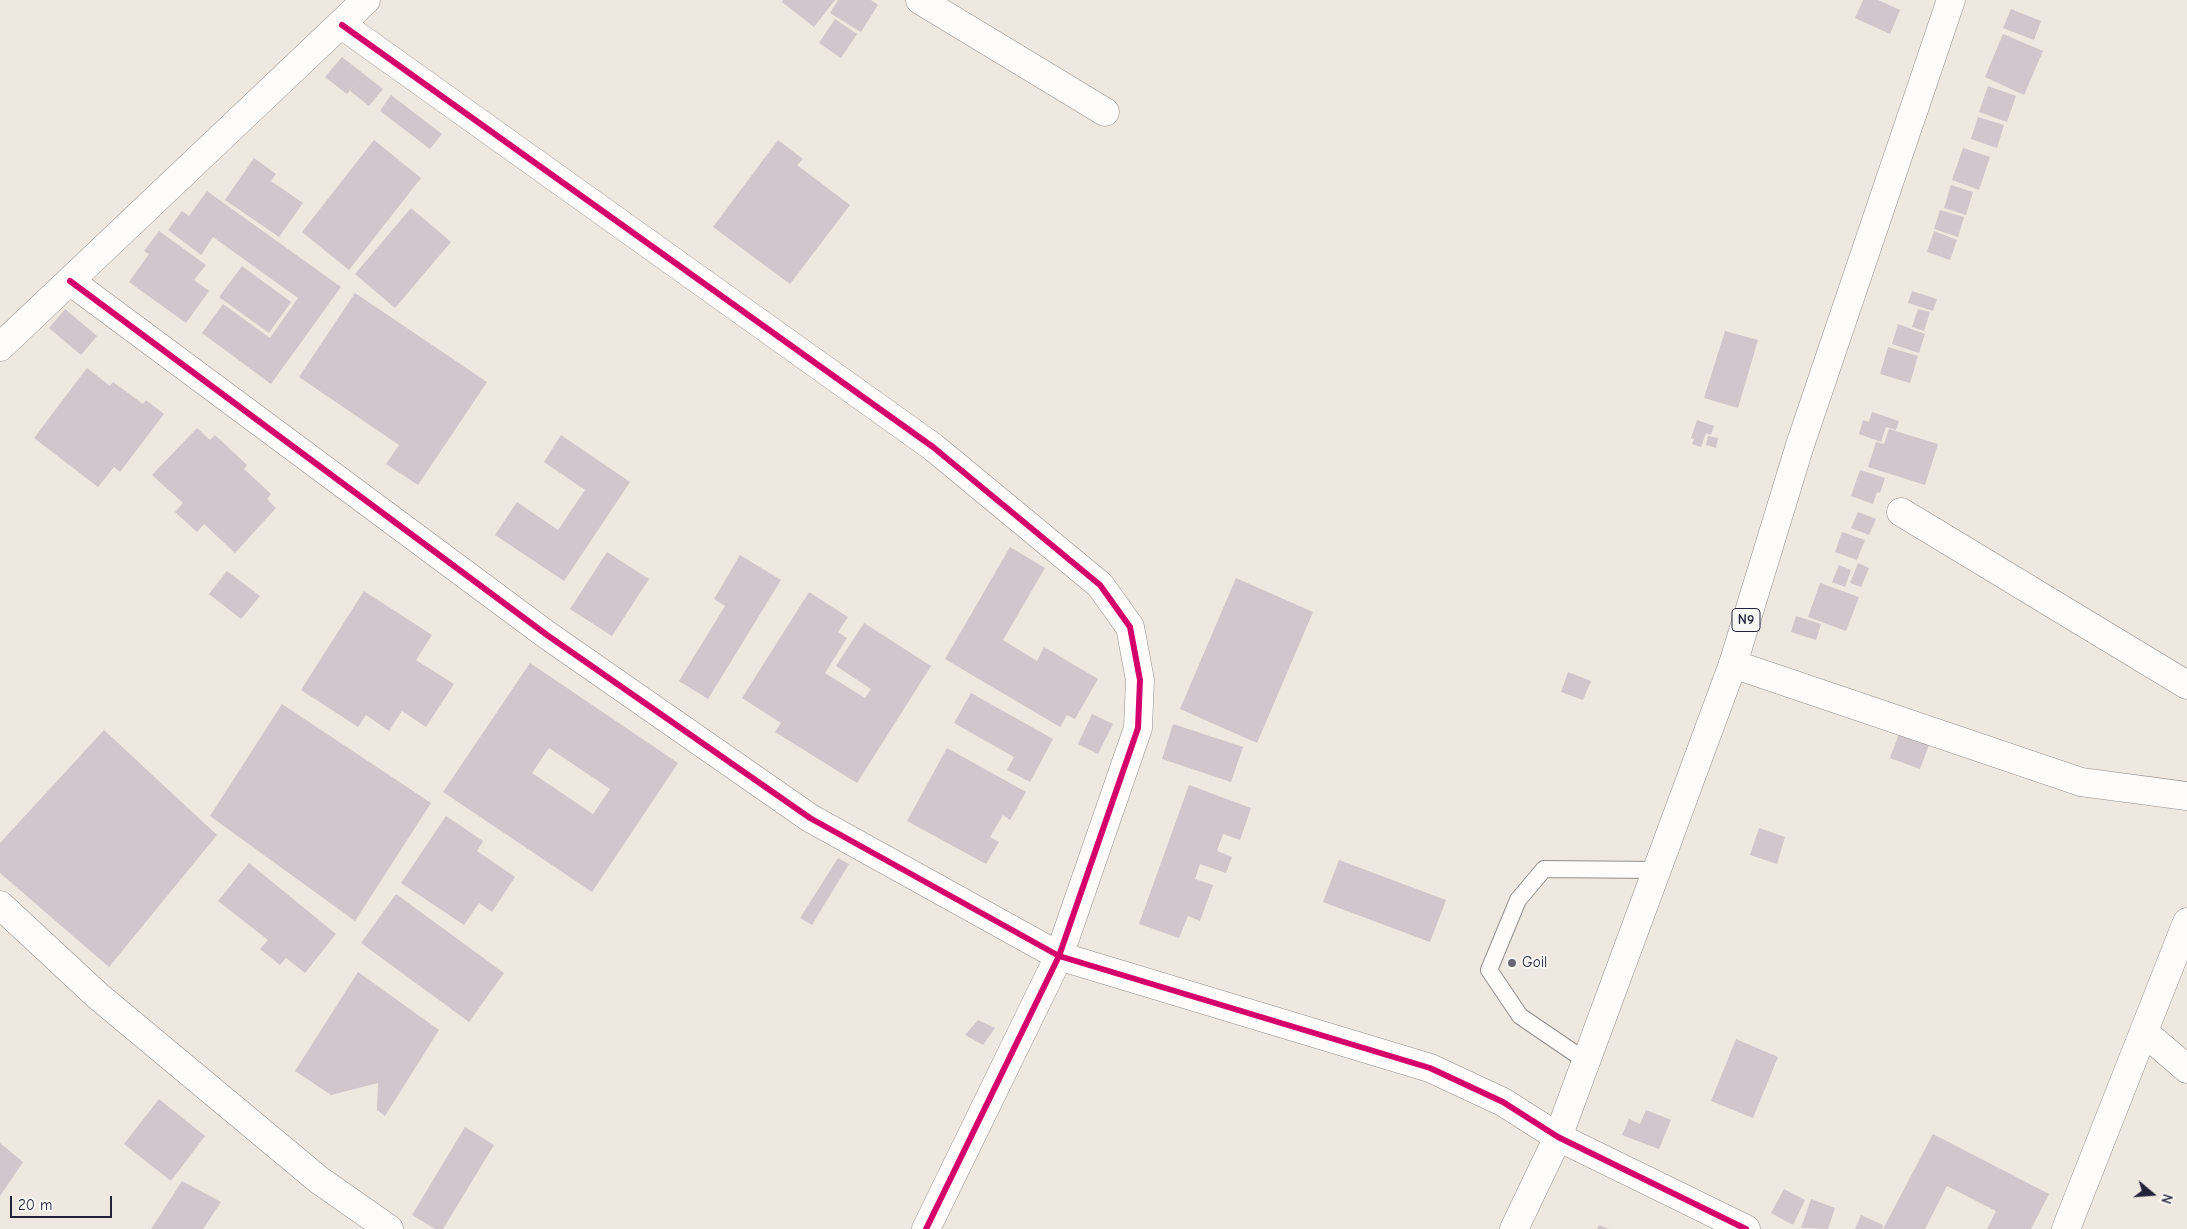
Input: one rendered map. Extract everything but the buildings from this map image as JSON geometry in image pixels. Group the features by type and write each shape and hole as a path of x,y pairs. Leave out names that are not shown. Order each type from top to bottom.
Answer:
{"main road":[{"path":"0,347 342,25 366,0"},
{"path":"920,0 1104,112"},
{"name":"N9","path":"1514,1229 1558,1137 1733,664 1800,445 1951,0"},
{"path":"342,25 933,447 1100,585 1130,627 1140,680 1138,728 1059,956 926,1229"},
{"path":"70,281 547,636 810,818 1059,956 1430,1068 1503,1102 1558,1137 1746,1229"},
{"path":"1901,512 2187,685"},
{"path":"1733,664 2081,782 2187,796"},
{"path":"0,905 98,996 320,1180 389,1229"},
{"path":"2066,1229 2187,922"},
{"path":"2144,1032 2187,1069"}],"lane":[{"path":"1586,1061 1520,1016 1489,970 1518,900 1544,869 1657,870"}],"cycle path":[{"path":"342,25 933,447 1100,585 1130,627 1140,680 1138,728 1059,956 926,1229"},
{"path":"70,281 547,635 810,818 1059,956 1430,1068 1503,1102 1558,1137 1746,1229"}],"place":[{"name":"Goil","path":"1512,963"}]}
